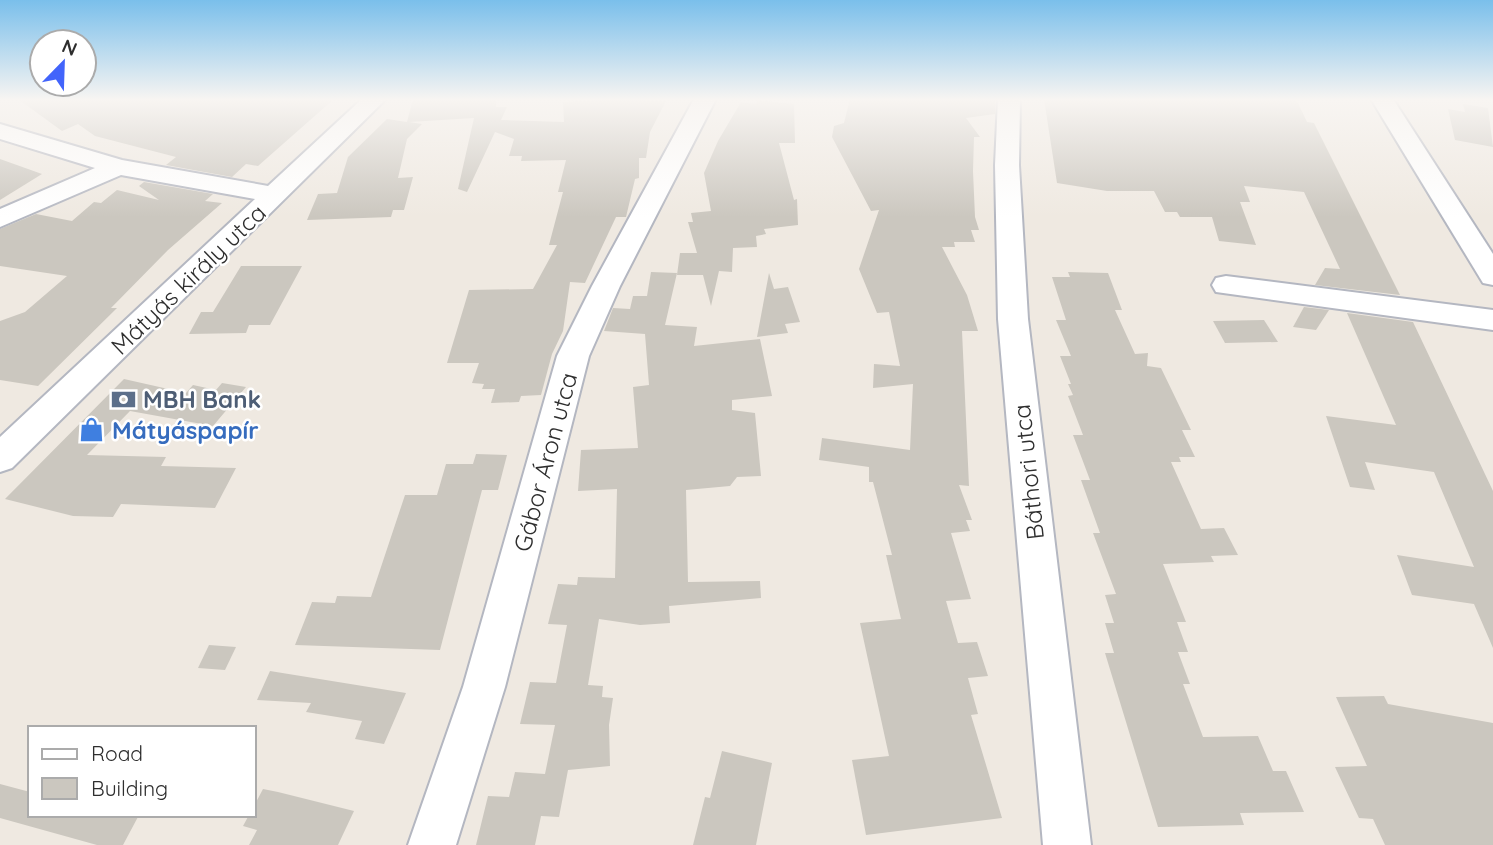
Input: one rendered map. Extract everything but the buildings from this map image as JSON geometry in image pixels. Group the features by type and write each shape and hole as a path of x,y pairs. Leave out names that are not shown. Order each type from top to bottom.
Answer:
{"street":[{"path":"24,138 118,167 274,195"},
{"name":"Mátyás király utca","path":"0,458 334,138"},
{"name":"Gábor Áron utca","path":"432,845 484,687 573,356 606,286 684,138"},
{"name":"Báthori utca","path":"1008,138 1013,319 1067,845"},
{"path":"1407,138 1493,276"},
{"path":"0,219 118,167"},
{"path":"1226,285 1493,320"}],"place":[{"name":"MBH Bank","path":"123,399"},
{"name":"Mátyáspapír","path":"92,430"}]}
